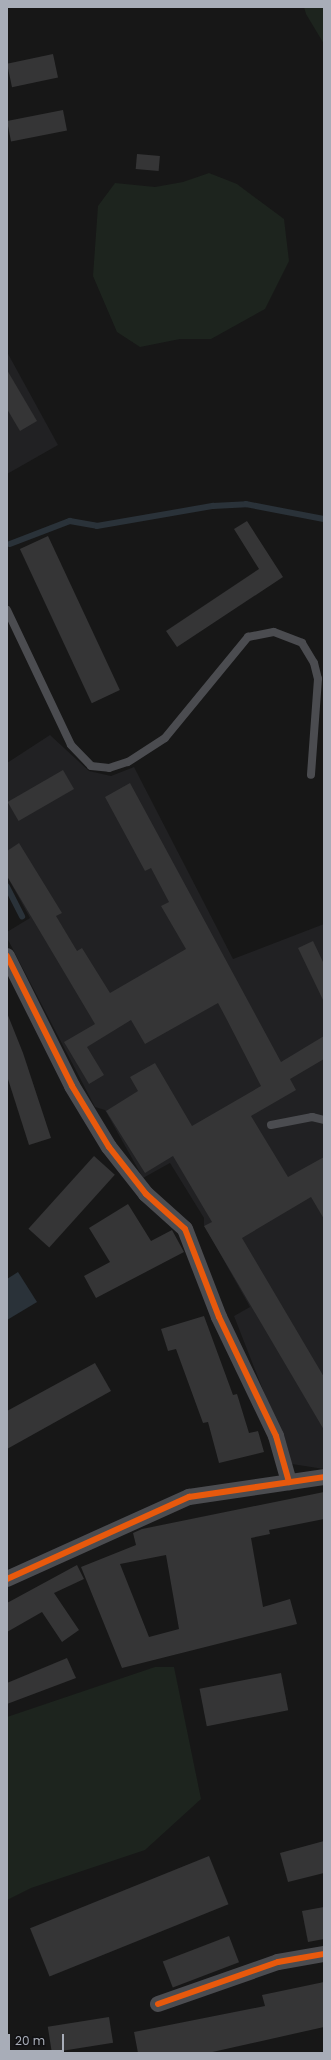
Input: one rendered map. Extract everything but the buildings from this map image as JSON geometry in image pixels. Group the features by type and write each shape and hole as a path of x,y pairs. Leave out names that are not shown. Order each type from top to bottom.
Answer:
{"street":[{"path":"7,956 72,1086 109,1147 146,1194 185,1230 219,1317 276,1436 289,1482"},
{"path":"7,1579 189,1497 324,1477"},
{"path":"158,2004 278,1962 324,1954"}],"lane":[{"path":"7,610 71,745 90,766 97,767 109,768 128,762 164,738 248,637 274,632 302,643 314,663 318,679 312,775"},
{"path":"270,1125 312,1117 324,1120"}],"shaded area":[{"path":"304,7 324,7 324,44 306,14"},
{"path":"209,173 237,184 284,219 289,261 265,309 211,339 180,339 140,347 117,332 93,276 98,206 115,183 155,187 183,182"},
{"path":"7,352 58,445 7,474"},
{"path":"50,735 89,771 111,776 134,767 233,959 324,924 324,1469 292,1464 234,1316 250,1307 204,1225 204,1218 170,1163 143,1178 105,1110 95,1107 7,938 7,932 30,918 7,876 7,763"},
{"path":"18,1272 37,1302 7,1320 7,1279"},
{"path":"155,1667 174,1667 201,1799 145,1850 31,1888 7,1900 7,1717"}],"waterway":[{"path":"10,544 70,521 97,526 213,506 246,504 324,519"},
{"path":"7,886 22,916"}],"cycle path":[{"path":"7,956 72,1086 109,1147 146,1194 185,1229 219,1317 276,1436 289,1482"},
{"path":"7,1579 189,1497 324,1477"},
{"path":"158,2004 278,1962 324,1954"}]}
